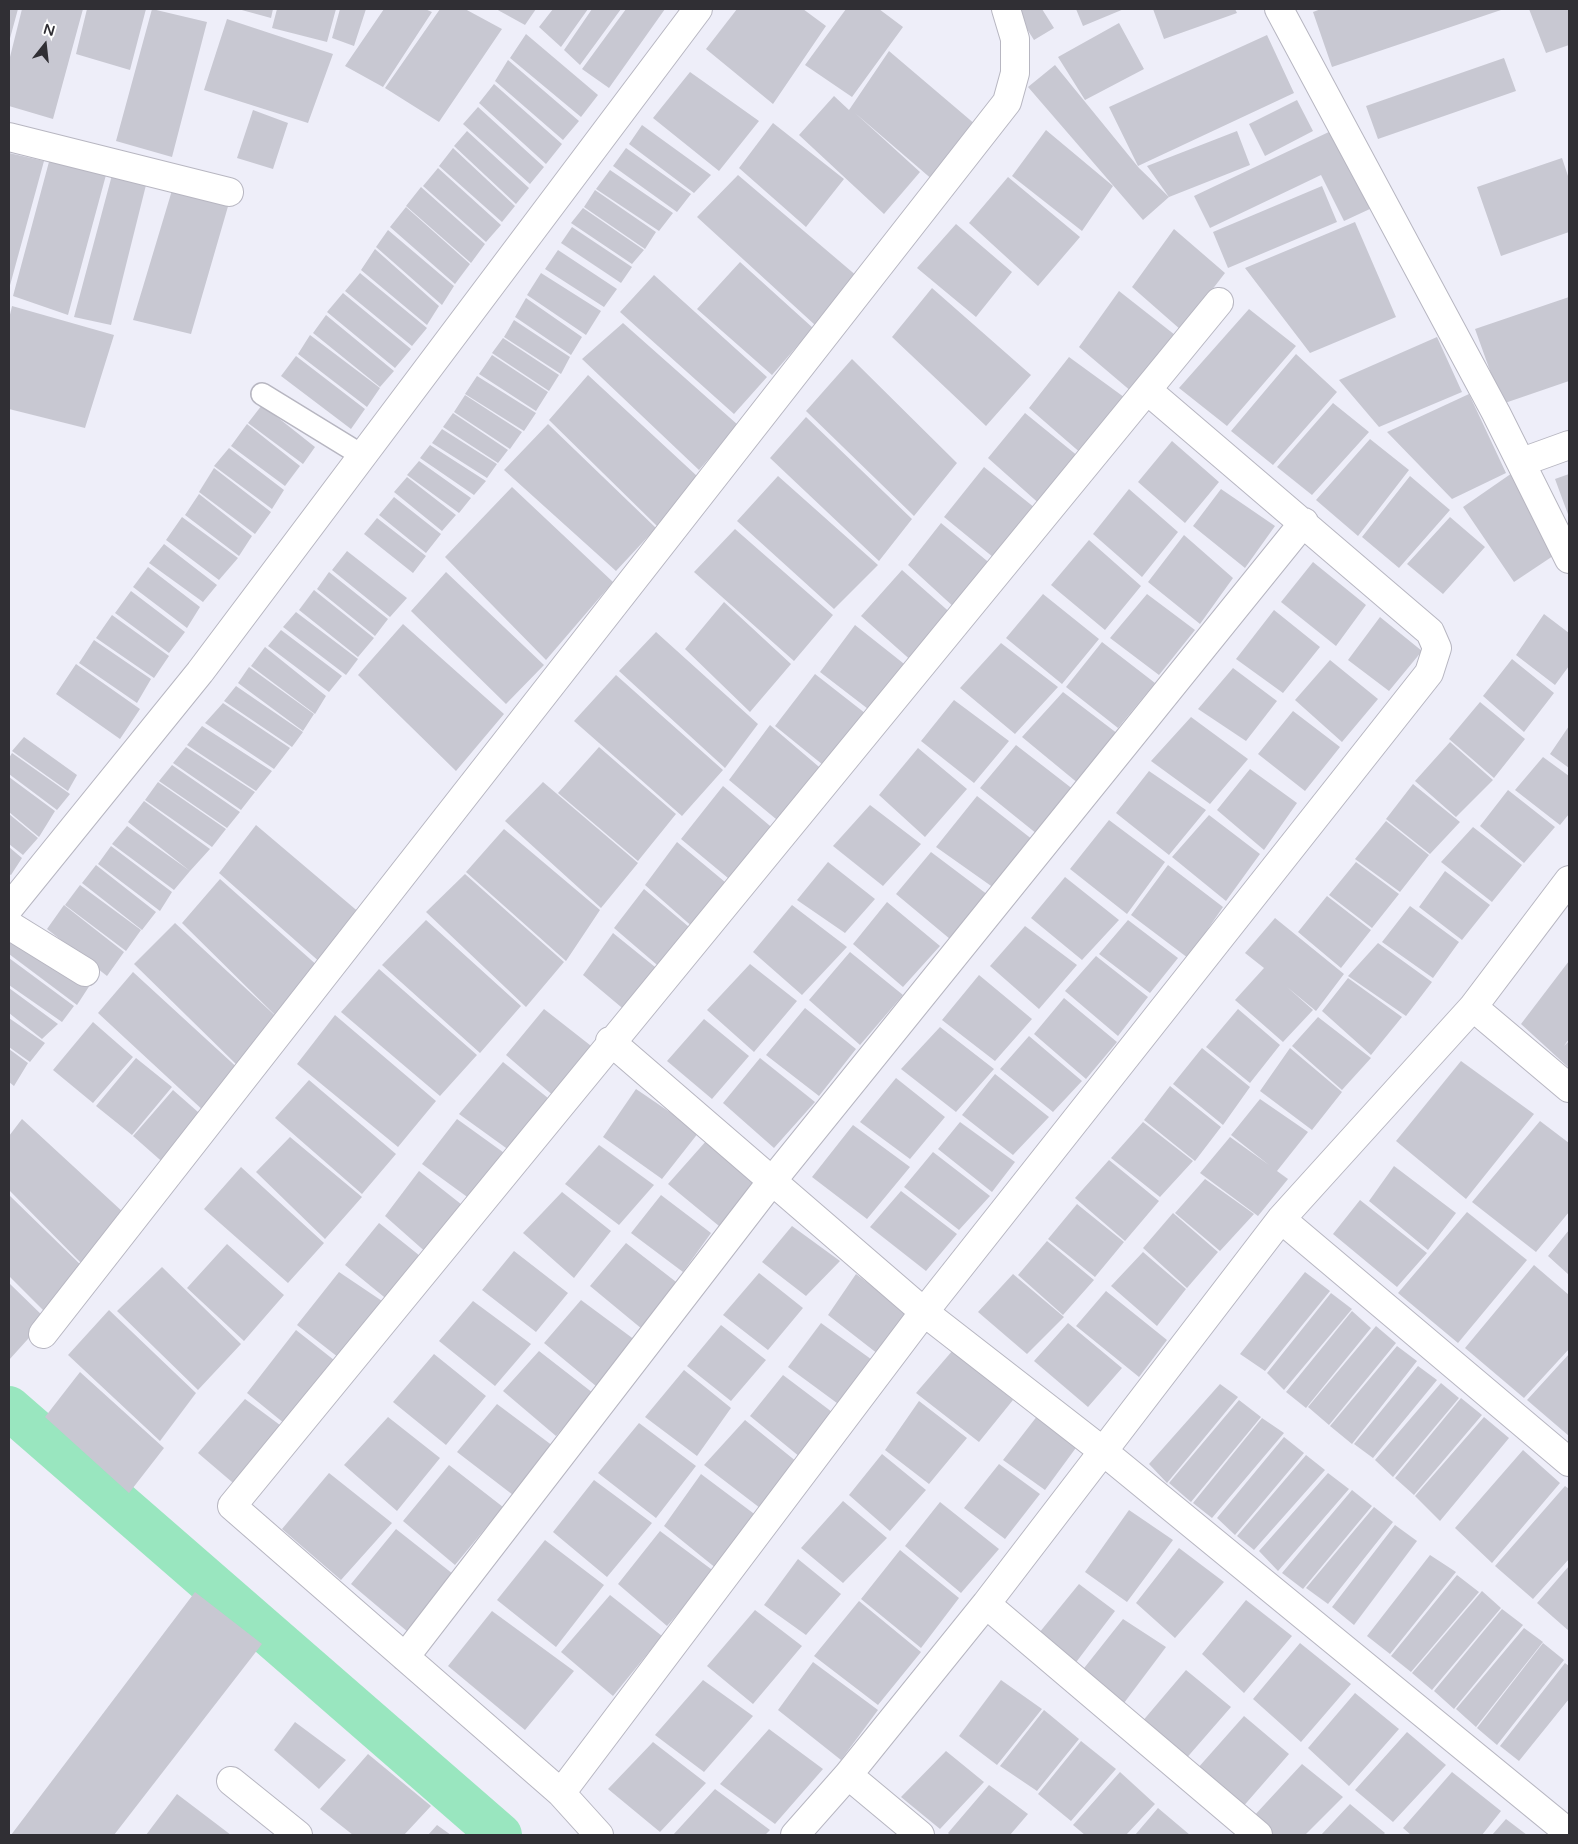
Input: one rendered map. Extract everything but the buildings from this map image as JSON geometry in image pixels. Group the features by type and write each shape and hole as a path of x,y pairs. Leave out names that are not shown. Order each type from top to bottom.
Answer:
{"street":[{"path":"9,908 200,672 698,9"},
{"path":"43,1334 1007,102 1014,73 1015,39 1006,9"},
{"path":"1278,9 1522,462 1569,558"},
{"path":"9,137 229,192"},
{"path":"600,1835 561,1793 232,1506 610,1041 1219,302"},
{"path":"561,1793 924,1312 1429,673 1437,648 1430,632 1304,522 1147,390"},
{"path":"1522,462 1569,445"},
{"path":"405,1656 772,1181 1304,522"},
{"path":"795,1835 848,1775 986,1604 1281,1219 1473,1006 1569,880"},
{"path":"9,925 85,972"},
{"path":"1473,1006 1569,1088"},
{"path":"610,1041 924,1312 1104,1452 1569,1833"},
{"path":"1281,1219 1569,1462"},
{"path":"986,1604 1258,1835"},
{"path":"848,1775 920,1835"},
{"path":"231,1781 298,1835"}],"lane":[{"path":"262,394 362,456"}],"waterway":[{"path":"9,1408 500,1835"}]}
